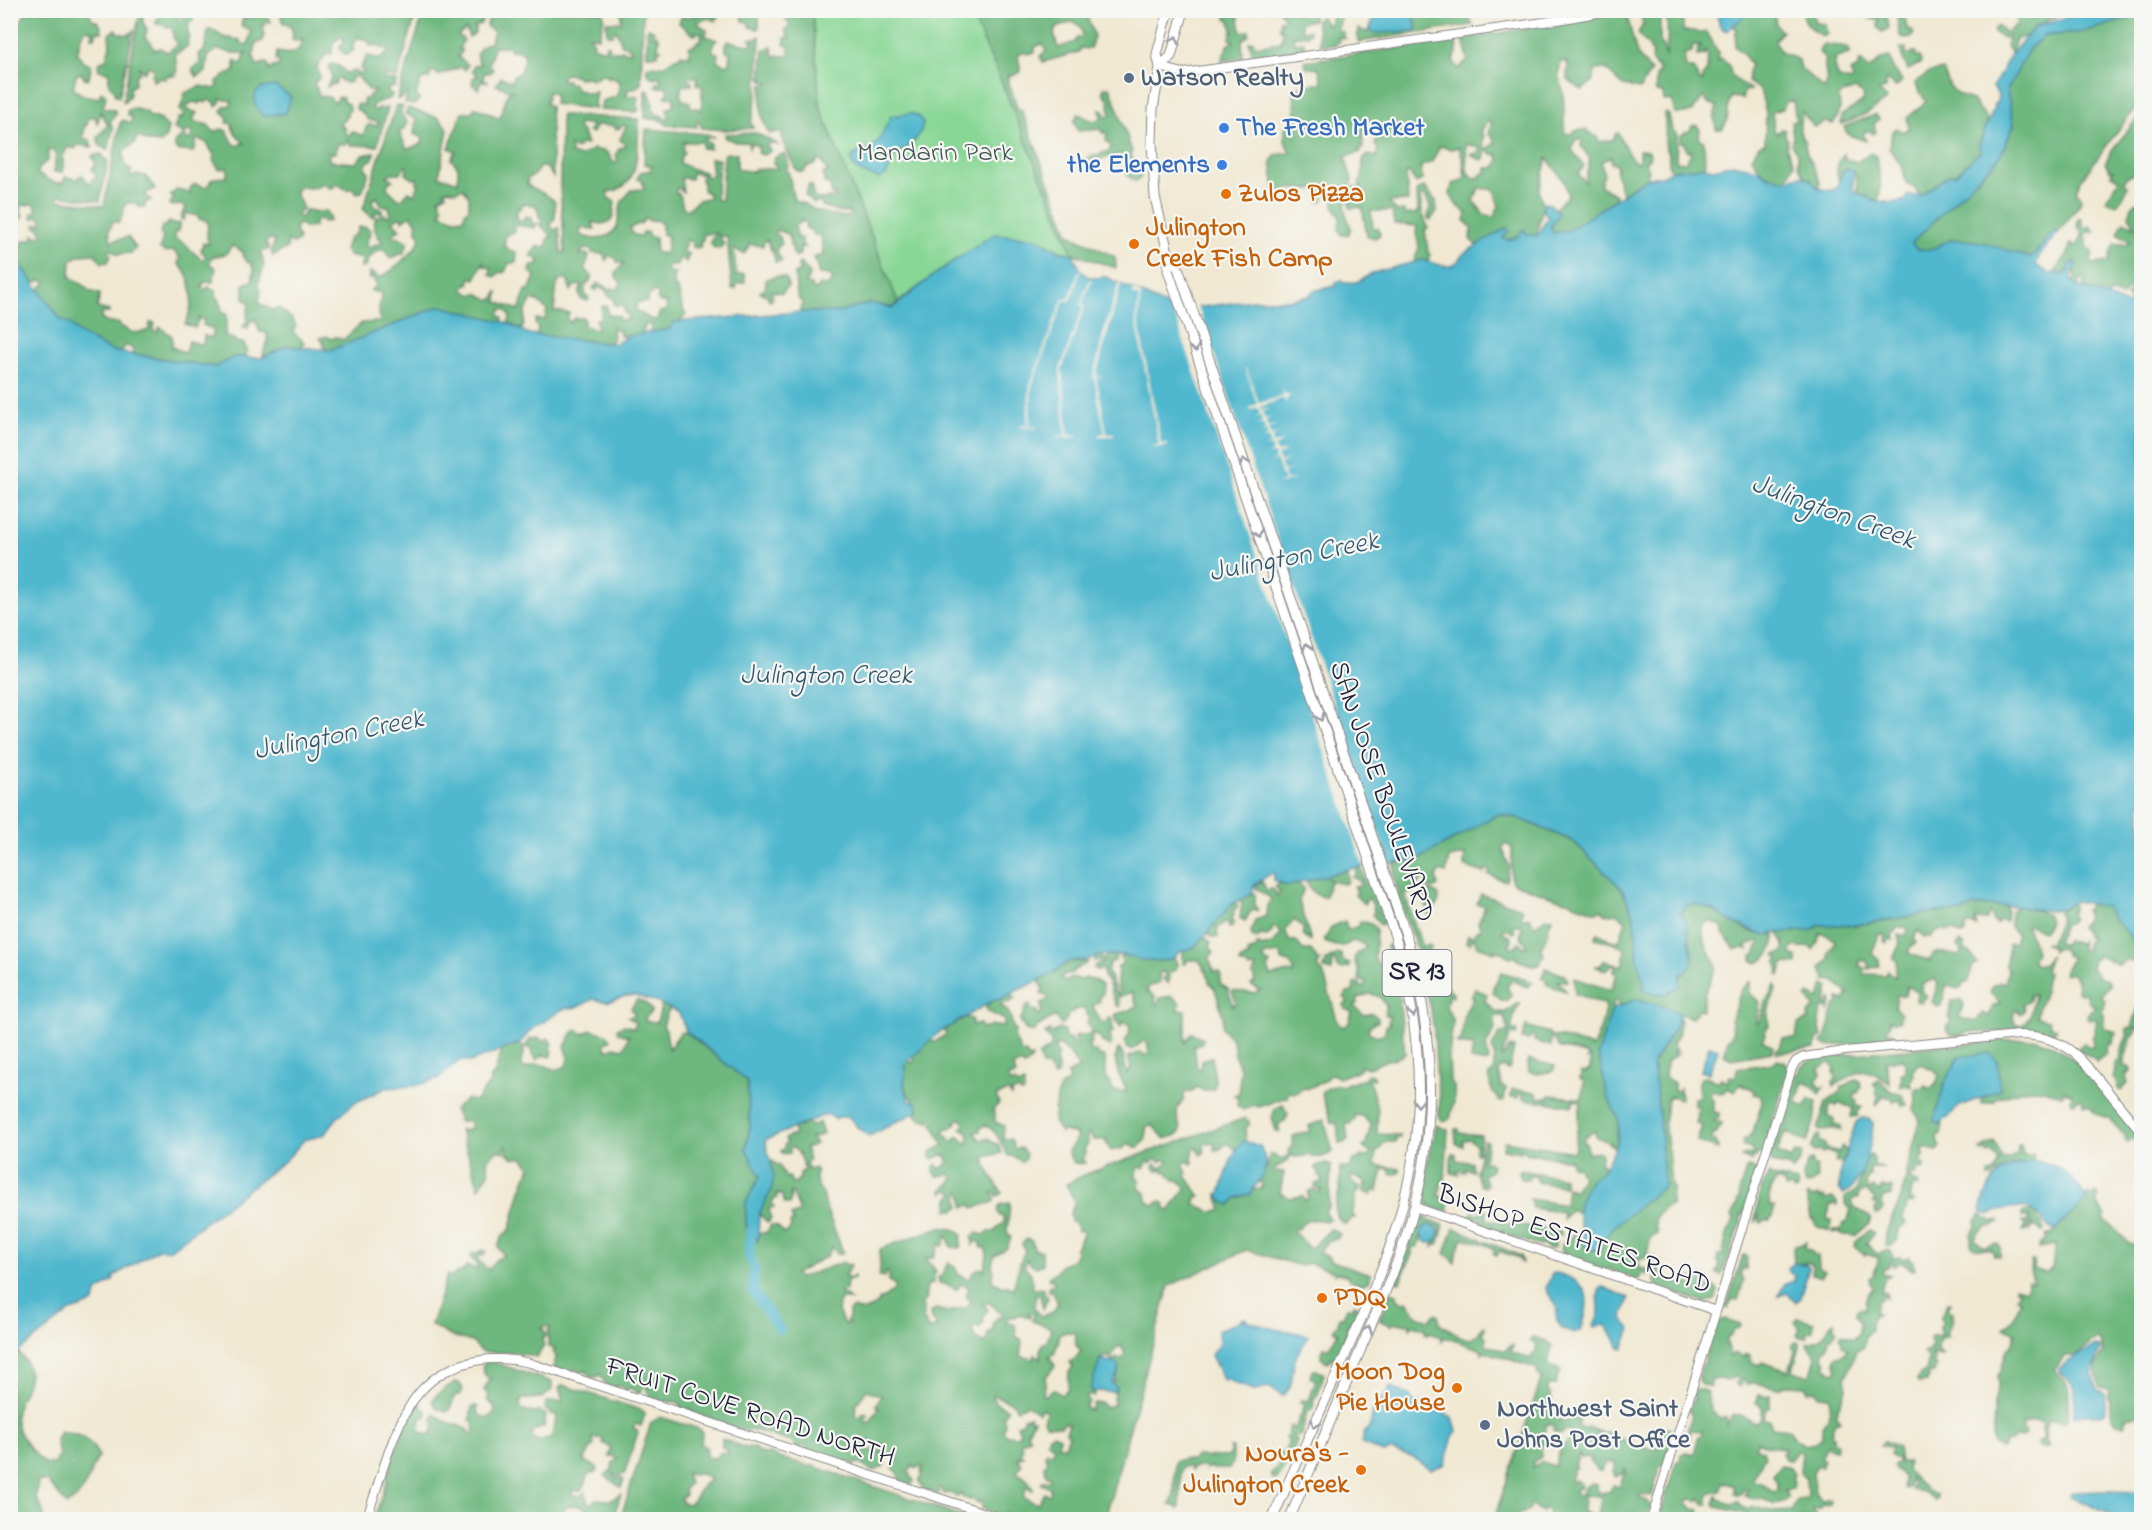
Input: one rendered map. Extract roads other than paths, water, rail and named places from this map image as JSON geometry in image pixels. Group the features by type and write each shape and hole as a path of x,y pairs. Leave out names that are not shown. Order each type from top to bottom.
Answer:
{"main road":[{"name":"SAN JOSE BOULEVARD","path":"1169,10 1157,54 1160,67 1153,109 1152,163 1159,217 1169,257 1168,270 1180,291 1382,883 1401,956 1415,1026 1419,1079 1414,1147 1406,1196 1391,1248 1298,1460 1293,1462 1270,1520"},
{"name":"SAN JOSE BOULEVARD","path":"1160,67 1171,56 1184,10"},
{"name":"SAN JOSE BOULEVARD","path":"1289,1520 1391,1277 1415,1207 1428,1125 1429,1056 1420,987 1405,932 1382,883"},
{"path":"1414,1147 1418,1151 1410,1201 1415,1207"},
{"path":"1391,1248 1396,1254 1389,1272 1391,1277"},
{"path":"1348,1378 1347,1369 1355,1333"},
{"path":"1333,1415 1339,1383 1337,1374"}],"street":[{"path":"1160,67 1184,72 1613,10"},
{"name":"BISHOP ESTATES ROAD","path":"1415,1207 1716,1311 1792,1068 1800,1059 1845,1051 1948,1041 2019,1035 2037,1036 2063,1045 2080,1057 2142,1132"},
{"path":"1651,1520 1716,1311"},
{"name":"FRUIT COVE ROAD NORTH","path":"366,1520 399,1425 409,1406 424,1388 442,1374 479,1359 500,1358 530,1363 1006,1520"}],"water":[{"path":"1716,10 1750,11 1727,31 1720,27"},
{"path":"1376,11 1409,11 1414,15 1417,31 1372,32 1370,28"},
{"name":"Julington Creek","path":"2106,11 2131,11 2137,14 2128,19 2082,32 2044,36 2029,49 2007,91 2014,125 2000,156 1912,243 1917,249 1924,250 1953,240 1973,241 2031,258 2054,231 2058,233 2039,256 2036,265 2050,274 2061,275 2069,270 2068,266 2076,261 2076,269 2071,274 2071,279 2076,285 2127,305 2133,300 2141,299 2141,948 2112,917 2106,907 2075,901 2064,908 2049,911 2013,906 1973,906 1963,912 1935,912 1855,925 1819,925 1812,930 1764,936 1730,921 1713,910 1696,904 1686,905 1681,913 1686,921 1693,960 1691,966 1680,976 1680,986 1666,994 1653,993 1643,989 1644,982 1638,964 1634,916 1622,889 1573,841 1518,818 1498,814 1417,860 1354,868 1287,886 1274,880 1272,873 1254,885 1252,894 1233,903 1195,947 1179,952 1174,958 1163,961 1141,960 1124,955 1101,955 1086,960 1070,961 1048,976 998,1000 995,999 937,1034 906,1063 904,1086 910,1101 917,1103 918,1111 869,1136 849,1117 838,1117 836,1120 827,1114 765,1140 774,1176 771,1191 759,1214 758,1241 746,1224 746,1203 760,1176 746,1149 750,1126 747,1081 686,1031 679,1013 674,1010 653,1001 632,996 609,1001 594,999 577,1007 563,1009 530,1031 520,1043 470,1062 461,1060 437,1079 415,1086 386,1088 354,1103 336,1119 324,1135 304,1140 286,1160 169,1250 158,1249 113,1277 114,1280 96,1293 94,1303 71,1311 18,1352 11,1361 10,250 60,319 70,324 79,334 112,351 216,367 234,357 262,358 287,346 331,350 440,306 508,323 529,334 615,344 628,336 670,329 674,322 800,312 840,312 870,303 893,308 931,277 994,234 1036,238 1062,252 1073,254 1086,276 1098,278 1104,276 1169,307 1202,307 1254,300 1288,300 1309,296 1313,291 1335,286 1336,282 1342,280 1343,283 1357,282 1373,273 1422,260 1452,266 1464,253 1506,228 1509,230 1503,238 1509,240 1518,237 1524,229 1525,233 1537,236 1548,217 1542,209 1545,203 1550,204 1559,213 1551,226 1553,233 1569,230 1647,178 1662,176 1672,170 1703,167 1714,169 1732,164 1758,169 1767,176 1787,180 1799,176 1810,179 1817,187 1824,190 1833,190 1837,187 1844,169 1854,170 1853,190 1865,196 1894,203 1907,199 1908,195 1920,196 1949,175 1955,175 1981,151 1979,145 1993,106 1998,99 1993,87 2011,54 2035,27 2074,15 2102,16"},
{"path":"275,86 291,97 286,113 264,116 256,106 254,99 256,92 262,88"},
{"path":"911,113 920,117 923,124 921,130 912,143 893,156 887,174 880,179 865,174 853,166 852,156 864,153 878,142 891,116"},
{"path":"1637,999 1680,1014 1675,1027 1653,1063 1664,1186 1611,1229 1599,1250 1590,1250 1584,1244 1578,1213 1579,1203 1593,1178 1603,1171 1615,1148 1619,1121 1608,1097 1598,1054 1612,1009"},
{"path":"1709,1046 1718,1049 1709,1074 1701,1071"},
{"path":"1989,1053 1997,1060 2000,1090 1960,1106 1940,1124 1934,1121 1944,1084 1959,1057"},
{"path":"1862,1118 1869,1119 1873,1123 1869,1152 1856,1182 1843,1194 1839,1188 1840,1171 1856,1122"},
{"path":"1244,1141 1260,1146 1264,1154 1265,1171 1250,1194 1236,1198 1230,1205 1223,1202 1219,1196 1231,1160 1238,1146"},
{"path":"2034,1161 2052,1165 2066,1173 2078,1185 2087,1200 2055,1231 2029,1209 2017,1207 1988,1215 1982,1212 1986,1194 1999,1174 2011,1167"},
{"path":"1430,1225 1436,1228 1439,1234 1436,1240 1430,1243 1424,1240 1421,1234 1424,1228"},
{"path":"1794,1263 1806,1264 1809,1268 1800,1298 1796,1302 1788,1293 1778,1296 1785,1284 1794,1281 1795,1276 1789,1272 1788,1268"},
{"path":"1556,1273 1576,1281 1586,1294 1586,1310 1581,1330 1578,1332 1567,1331 1557,1320 1556,1305 1546,1288 1552,1274"},
{"path":"1603,1287 1629,1298 1623,1316 1631,1329 1623,1349 1620,1348 1607,1326 1593,1327 1599,1312 1599,1291"},
{"path":"1245,1318 1248,1322 1308,1336 1295,1359 1291,1385 1283,1396 1269,1387 1254,1390 1229,1380 1224,1381 1211,1355 1219,1344 1218,1331"},
{"path":"2095,1345 2100,1348 2092,1375 2097,1389 2105,1394 2105,1411 2102,1415 2074,1415 2073,1388 2058,1369"},
{"path":"1100,1359 1117,1364 1117,1374 1112,1383 1116,1388 1114,1392 1092,1391"},
{"path":"1391,1387 1409,1395 1413,1401 1453,1417 1457,1431 1453,1436 1445,1464 1431,1470 1414,1458 1391,1450 1383,1453 1362,1444 1373,1412"},
{"path":"2071,1492 2141,1492 2141,1519 2120,1519 2070,1496"}],"waterway":[{"path":"751,1231 749,1256 754,1267 753,1292 780,1330"}],"place":[{"name":"Watson Realty","path":"1129,78"},
{"name":"The Fresh Market","path":"1224,128"},
{"name":"the Elements","path":"1222,165"},
{"name":"Zulos Pizza","path":"1226,194"},
{"name":"Julington Creek Fish Camp","path":"1134,244"},
{"name":"PDQ","path":"1322,1298"},
{"name":"Moon Dog Pie House","path":"1457,1388"},
{"name":"Northwest Saint Johns Post Office","path":"1485,1425"},
{"name":"Noura's - Julington Creek","path":"1361,1470"}],"park label":[{"name":"Mandarin Park","path":"935,153"}]}
